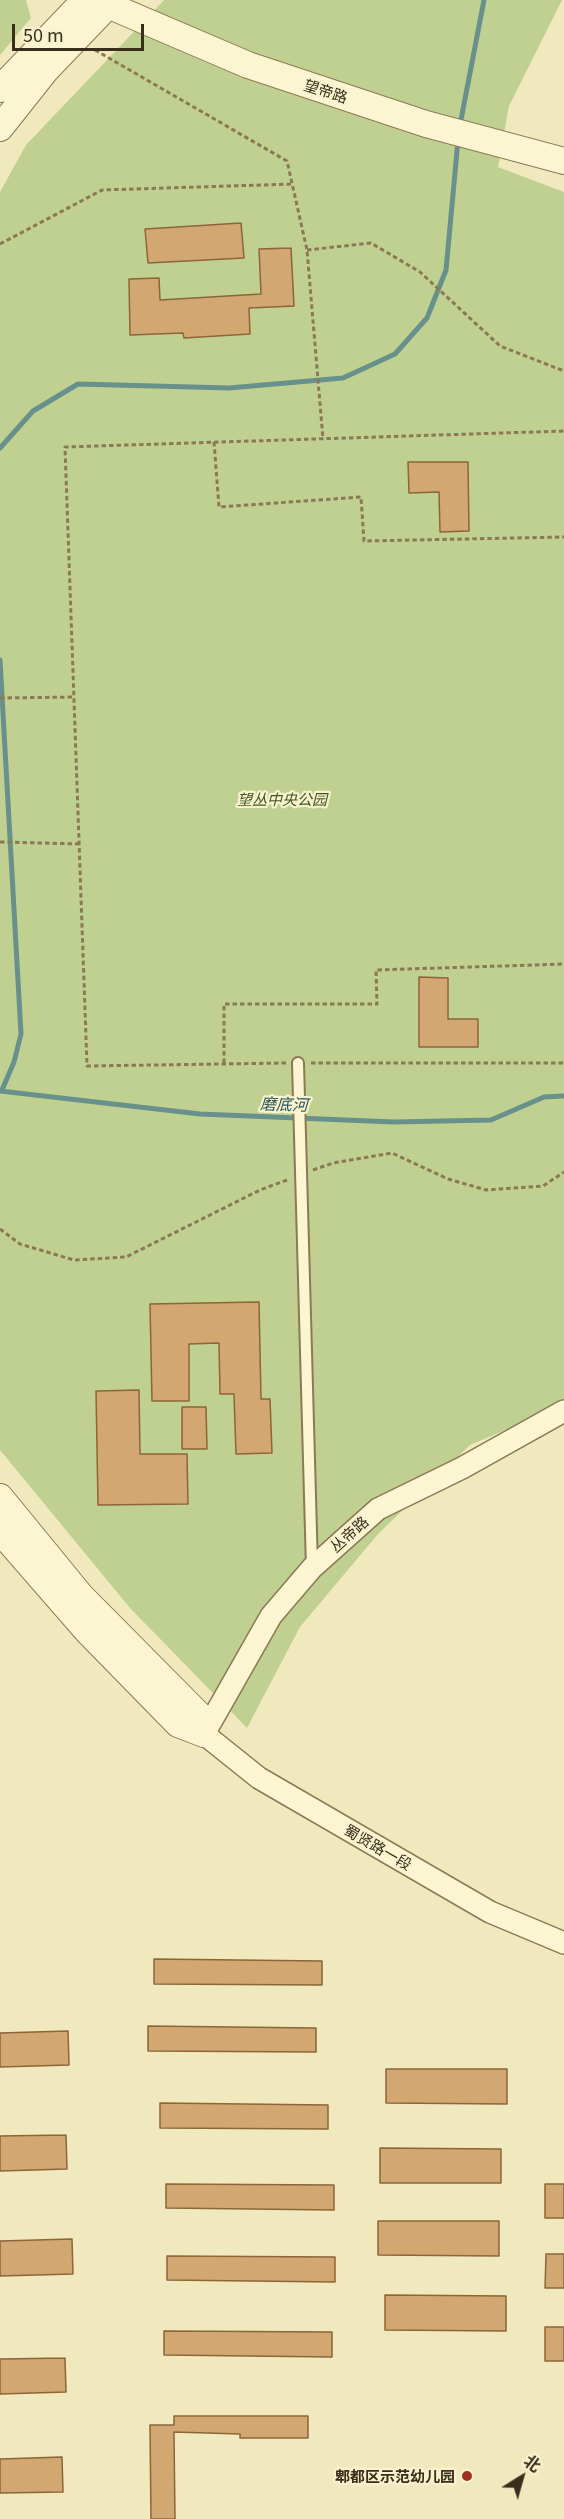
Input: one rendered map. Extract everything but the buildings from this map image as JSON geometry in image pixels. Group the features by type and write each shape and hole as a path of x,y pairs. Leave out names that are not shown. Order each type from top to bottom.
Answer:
{"street":[{"path":"0,128 46,70 76,39 100,1"},
{"path":"0,89 100,1"},
{"name":"望帝路","path":"100,1 248,65 426,124 564,160"},
{"name":"丛帝路","path":"204,1734 271,1616 312,1568 378,1509 462,1468 564,1411"},
{"name":"蜀贤路一段","path":"0,1497 81,1596 201,1717 204,1734"},
{"name":"蜀贤路一段","path":"0,1531 88,1632 178,1724 204,1734 259,1778 490,1912 564,1943"}],"lane":[{"path":"298,1063 312,1568"}],"path":[{"path":"76,39 286,161 307,250 323,439"},
{"path":"0,244 102,190 293,184"},
{"path":"307,250 370,243 420,272 500,346 564,371"},
{"path":"564,431 65,447 81,844 87,1066 224,1063 564,1063"},
{"path":"214,442 219,507 361,497 364,541 564,537"},
{"path":"0,698 75,696"},
{"path":"0,842 81,844"},
{"path":"224,1063 224,1004 378,1004 376,970 564,964"},
{"path":"306,1173 333,1163 392,1153 448,1179 486,1191 543,1186 564,1172"},
{"path":"0,1229 20,1244 74,1260 126,1257 260,1190 296,1177"}],"green space":[{"path":"0,0 26,0 31,18 0,55"},
{"name":"望丛中央公园","path":"164,0 562,0 509,106 498,167 564,192 564,1405 470,1445 378,1534 300,1627 247,1728 130,1608 0,1450 0,192 26,145"}],"waterway":[{"path":"460,125 484,0"},
{"path":"0,448 33,411 78,384 229,388 343,378 395,354 427,318 446,270 458,140"},
{"path":"0,660 21,1034 14,1062 2,1090"},
{"name":"磨底河","path":"0,1091 200,1114 394,1122 491,1120 544,1097 564,1096"}],"place":[{"name":"郫都区示范幼儿园","path":"467,2476"}]}
